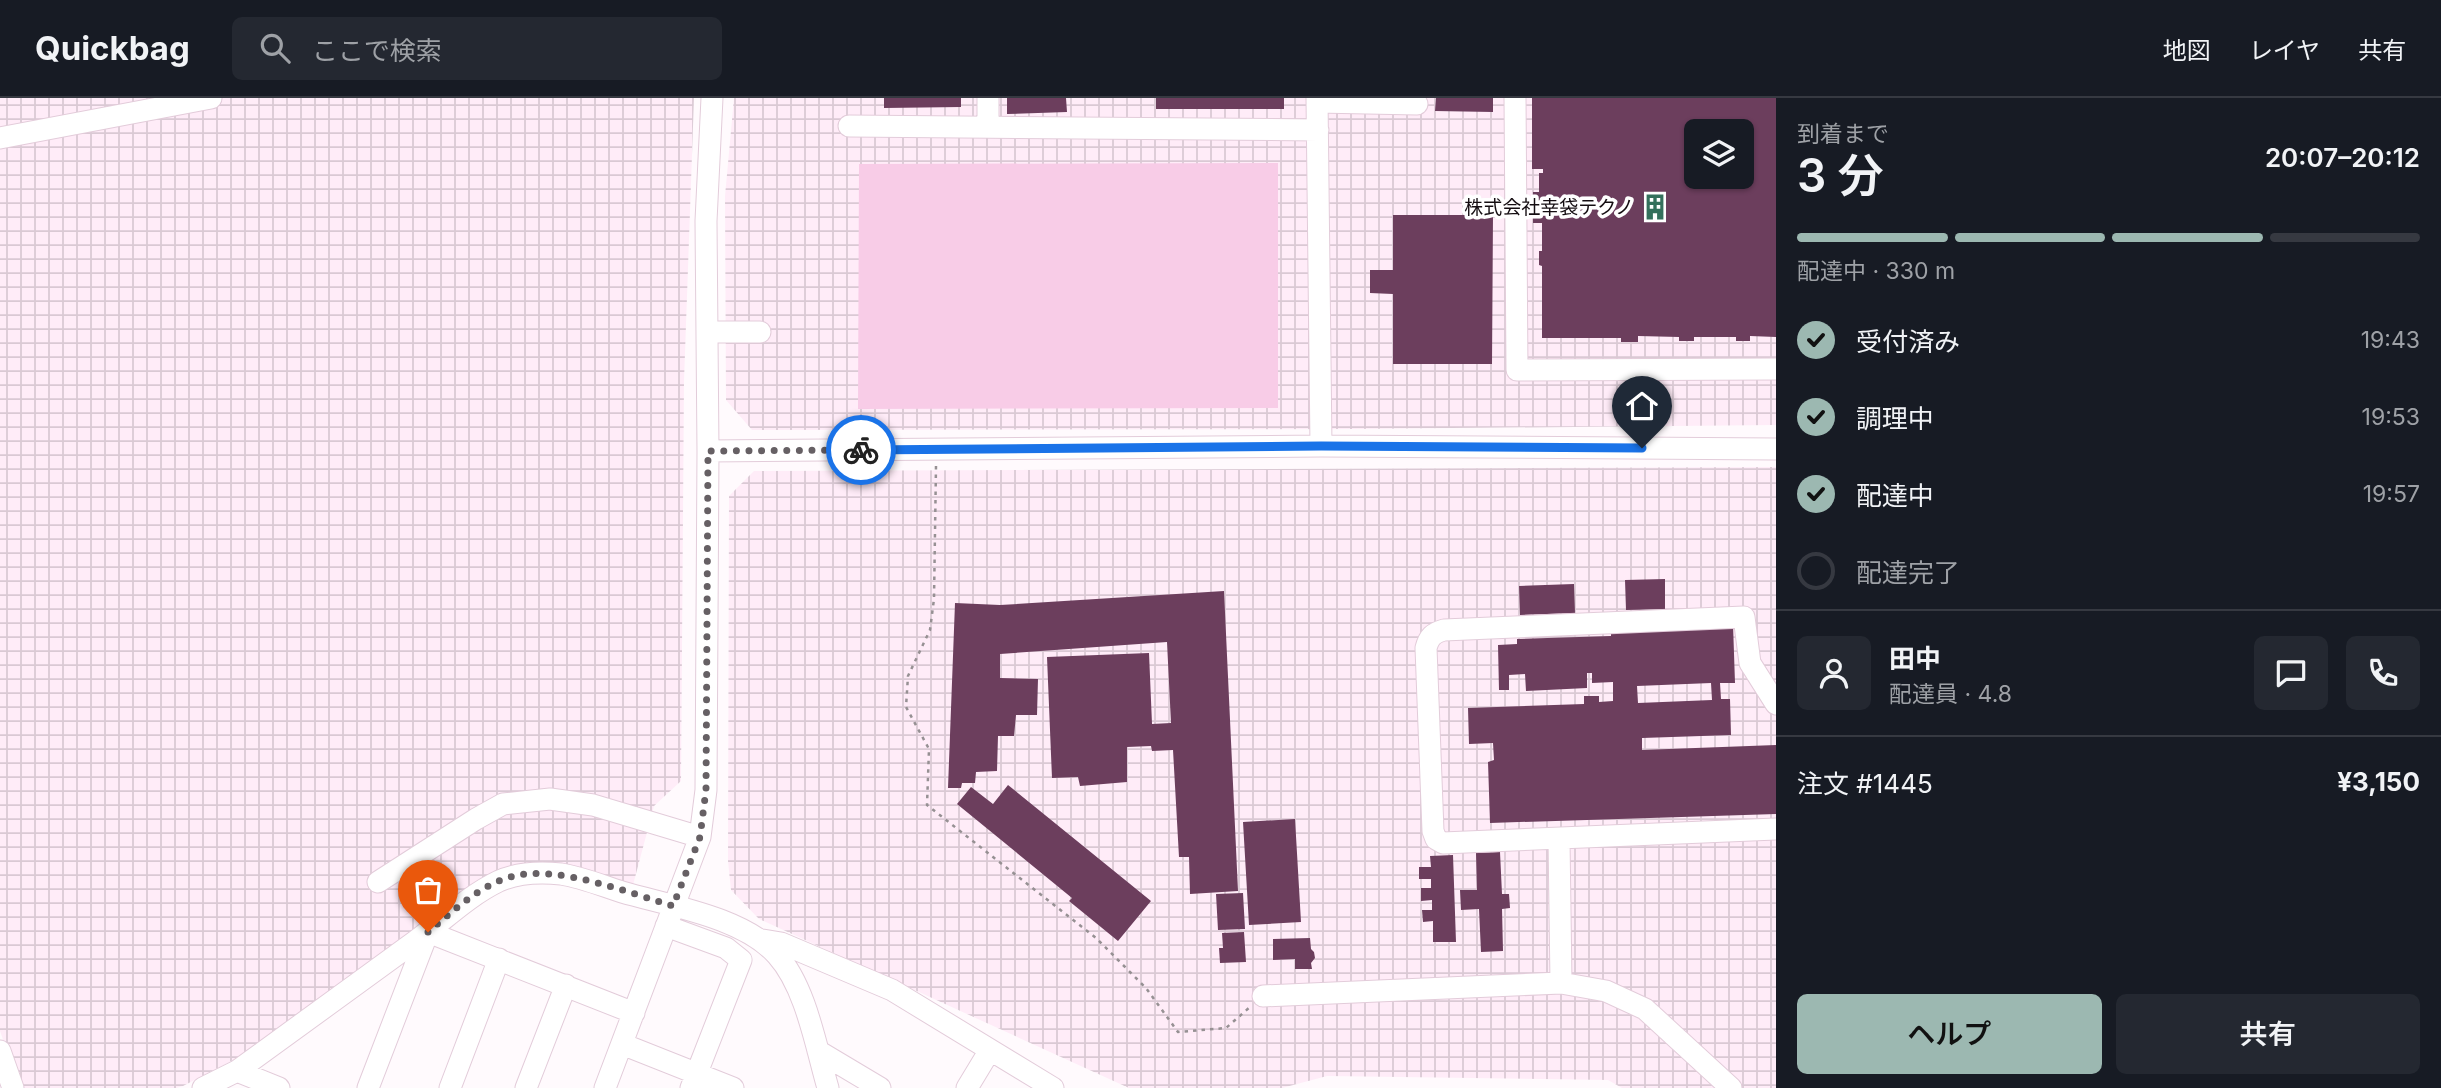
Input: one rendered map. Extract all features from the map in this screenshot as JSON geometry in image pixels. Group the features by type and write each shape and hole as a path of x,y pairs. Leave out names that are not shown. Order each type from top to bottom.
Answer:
{"street":[{"path":"0,138 211,98"},
{"path":"605,1088 700,837 706,790 706,221 712,98"},
{"path":"988,98 988,127"},
{"path":"1515,98 1517,370 1776,369"},
{"path":"1321,446 1317,100 1417,104"},
{"path":"849,126 1318,130"},
{"path":"707,332 760,332"},
{"path":"708,451 1321,446 1776,449"},
{"path":"1776,704 1750,663 1744,617 1444,630 1435,633 1426,648 1433,831 1436,839 1443,844 1776,829"},
{"path":"378,882 503,804 550,799 593,805 700,837"},
{"path":"1559,839 1561,983"},
{"path":"203,1088 237,1071 428,932 460,905 499,881 515,875 563,874 730,924 759,939 778,955 790,972 800,995 828,1088"},
{"path":"666,926 726,948 741,960 694,1081"},
{"path":"428,932 634,1013"},
{"path":"368,1088 428,932"},
{"path":"759,939 780,943 892,990 1053,1088"},
{"path":"450,1088 499,959"},
{"path":"1263,996 1561,983 1606,991 1645,1009 1731,1088"},
{"path":"526,1088 566,985"},
{"path":"622,1044 694,1081 733,1088"},
{"path":"967,1088 990,1050"},
{"path":"817,1051 880,1088"},
{"path":"1,1058 13,1088"},
{"path":"237,1071 278,1088"}],"path":[{"path":"936,450 934,599 930,630 908,676 906,707 929,749 927,805 1096,938 1146,989 1178,1032 1226,1028 1263,996"}],"shaded area":[{"path":"0,98 694,98 684,381 681,781 654,806 633,885 568,865 518,865 492,872 237,1058 183,1086 20,1088 0,1031"},
{"path":"734,98 1776,98 1776,425 752,430 726,400 725,196"},
{"path":"1278,163 1278,408 858,409 859,164"},
{"path":"1776,467 1776,1088 1622,1088 1608,1080 1327,1076 1282,1088 1129,1088 759,919 731,890 728,861 729,496 754,471"}],"building":[{"path":"884,98 961,98 961,107 884,108"},
{"path":"1007,98 1066,98 1067,112 1007,114"},
{"path":"1156,98 1284,98 1284,109 1156,109"},
{"path":"1436,98 1493,98 1493,112 1435,111"},
{"name":"株式会社幸袋テクノ","path":"1532,98 1776,98 1776,337 1750,336 1750,341 1736,341 1736,337 1694,337 1694,341 1679,341 1679,337 1638,336 1638,342 1621,342 1621,338 1542,338 1542,266 1539,265 1539,251 1542,251 1542,223 1533,223 1533,192 1539,192 1539,173 1543,173 1543,169 1532,169"},
{"name":"株式会社幸袋テクノ","path":"1393,215 1493,215 1492,364 1393,364 1393,294 1370,293 1370,270 1393,270"},
{"path":"1665,579 1665,609 1626,610 1625,580"},
{"path":"1574,584 1575,613 1520,615 1519,586"},
{"path":"1224,591 1238,891 1190,894 1189,857 1179,857 1173,750 1152,751 1151,746 1127,747 1127,782 1080,786 1078,777 1052,778 1047,657 1149,653 1152,724 1171,723 1167,642 1000,654 1000,678 1038,679 1037,715 1016,715 1014,736 998,736 997,771 976,772 975,783 962,783 961,788 948,788 955,603 1000,605"},
{"path":"1733,624 1735,683 1720,683 1721,699 1730,699 1731,735 1642,738 1642,750 1776,745 1776,814 1490,823 1488,762 1494,760 1493,743 1469,744 1468,708 1584,704 1584,696 1599,696 1599,702 1613,701 1613,682 1592,683 1592,673 1587,673 1587,688 1526,691 1525,674 1509,675 1509,690 1499,690 1498,645 1517,644 1517,639 1611,636 1611,628","holes":["1711,683 1712,700 1638,703 1637,686"]},
{"path":"1008,785 1151,901 1118,941 1069,901 1072,898 957,804 971,787 993,804"},
{"path":"1295,819 1301,922 1249,925 1243,822"},
{"path":"1500,852 1502,894 1509,894 1510,908 1502,909 1503,951 1481,952 1479,909 1461,910 1460,890 1477,890 1476,853"},
{"path":"1453,855 1456,942 1433,942 1433,921 1423,922 1422,910 1432,910 1432,900 1421,901 1421,888 1431,888 1431,879 1419,879 1419,867 1431,867 1430,856"},
{"path":"1243,893 1245,929 1218,930 1216,894"},
{"path":"1244,932 1246,962 1220,963 1222,933"},
{"path":"1310,938 1315,958 1311,963 1312,969 1295,969 1295,959 1273,960 1273,939"}],"way so far":[{"path":"428,932 460,905 499,881 515,875 563,874 673,906 700,837 706,790 708,451 861,450"}],"place":[{"name":"株式会社幸袋テクノ","path":"1655,207"}],"route":[{"path":"861,450 1321,446 1642,448"}]}
